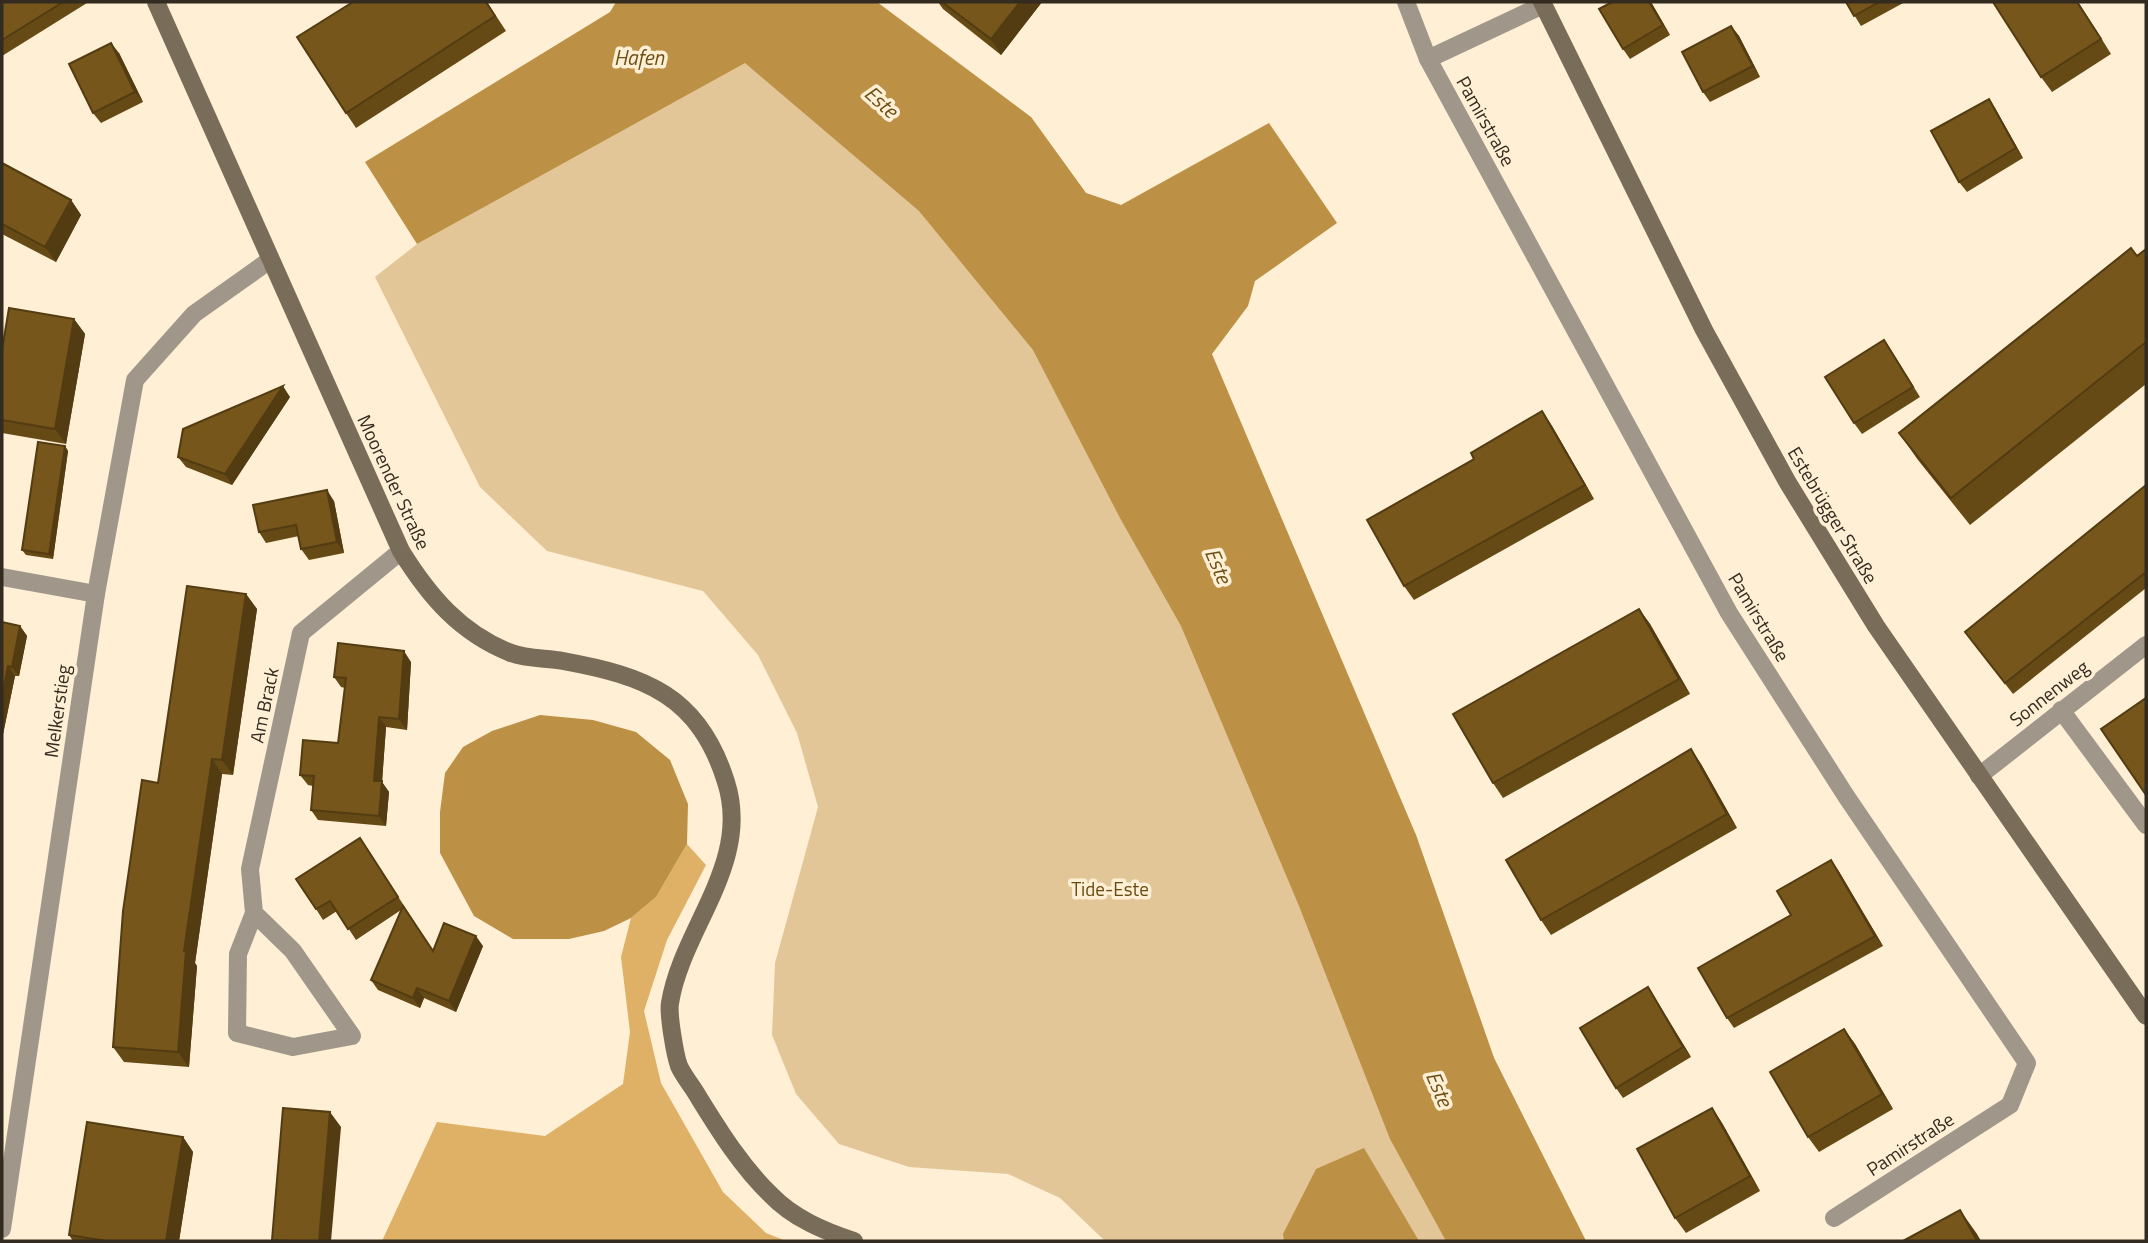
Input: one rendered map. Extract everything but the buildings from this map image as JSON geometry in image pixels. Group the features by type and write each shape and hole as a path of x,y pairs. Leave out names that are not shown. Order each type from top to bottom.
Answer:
{"street":[{"name":"Moorender Straße","path":"156,2 401,551 426,591 452,618 481,639 514,654 612,670 666,692 693,717 711,745 727,783 731,816 729,846 717,889 681,965 669,1005 679,1065 724,1139 772,1196 824,1231 854,1241"},
{"path":"1406,2 1429,59 1542,3"},
{"name":"Estebrügger Straße","path":"1542,3 1704,330 1788,483 1876,626 2146,1016"},
{"name":"Pamirstraße","path":"1429,59 1729,613 1846,796 2027,1063 2010,1105 1834,1218"},
{"name":"Melkerstieg","path":"2,1229 96,594 135,380 194,314 270,260"},
{"name":"Am Brack","path":"254,913 293,951 352,1036 293,1046 237,1034 238,954 254,913 250,869 301,634 401,551"},
{"path":"2,578 96,594"},
{"name":"Sonnenweg","path":"1979,776 2146,645"},
{"path":"2061,710 2146,825"}],"green space":[{"name":"Tide-Este","path":"744,62 1031,117 1086,193 1121,205 1416,835 1494,1058 1586,1241 1105,1241 1060,1198 1008,1174 909,1167 839,1144 796,1094 772,1035 775,963 818,807 797,733 758,655 703,591 547,551 480,487 375,277 417,244"}],"shaded area":[{"path":"687,844 706,865 667,940 644,1011 661,1083 723,1192 766,1233 786,1241 382,1241 437,1122 545,1136 623,1084 630,1032 621,957 631,918 656,897"}],"water":[{"path":"616,2 877,2 1031,117 1086,193 1121,205 1269,123 1337,223 1255,281 1248,306 1212,354 1416,835 1494,1058 1586,1241 1446,1241 1390,1139 1299,906 1181,626 1120,518 1033,350 919,211 745,63 417,244 365,162 610,12"},
{"path":"540,715 593,720 636,732 670,760 688,804 687,844 656,897 631,918 604,931 569,939 513,939 474,916 440,853 440,812 445,773 463,747 492,731"},
{"path":"1364,1148 1419,1241 1284,1241 1283,1234 1316,1169"}],"water label":[{"name":"Hafen","path":"639,58"},
{"name":"Este","path":"881,102"},
{"name":"Este","path":"1218,566"},
{"name":"Este","path":"1439,1089"}]}
